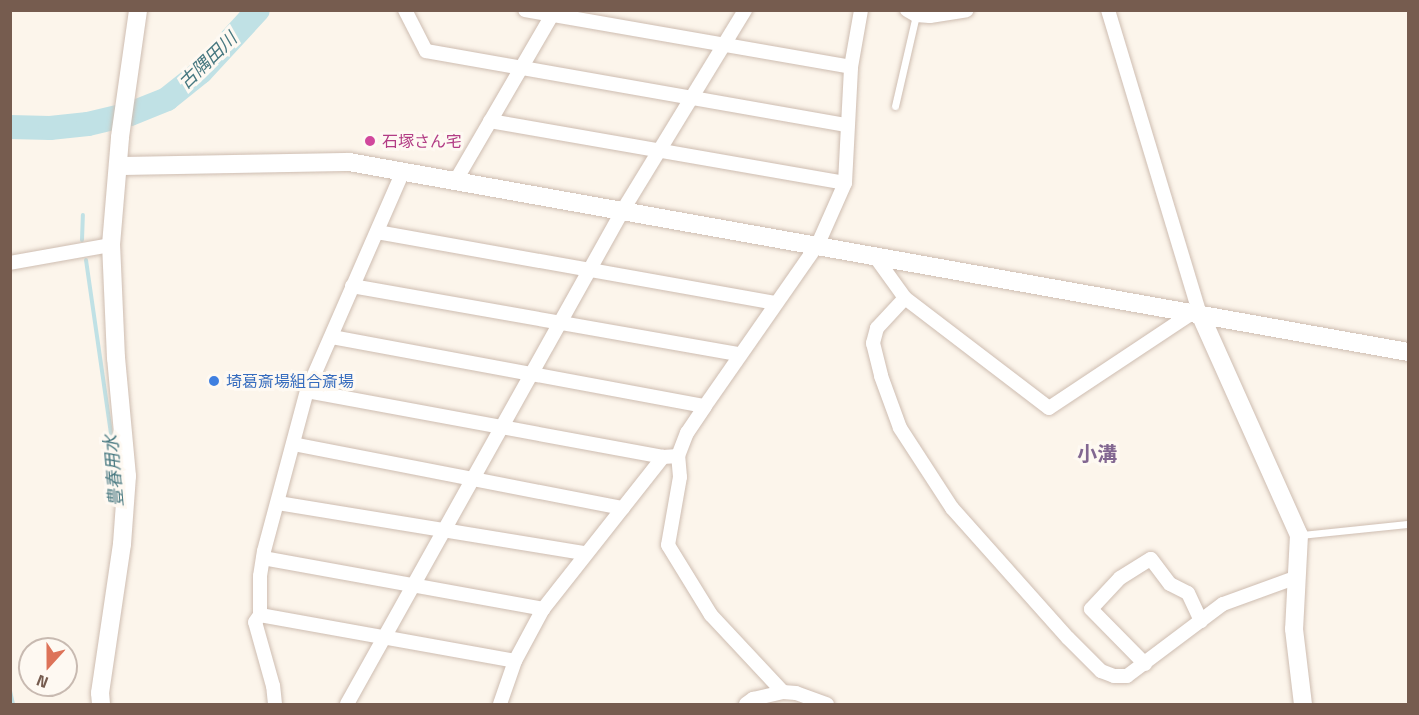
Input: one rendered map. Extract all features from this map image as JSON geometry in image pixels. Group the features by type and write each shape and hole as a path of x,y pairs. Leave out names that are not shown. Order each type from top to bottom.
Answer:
{"street":[{"path":"101,705 100,693 122,544 127,476 116,358 111,245 120,137 138,10"},
{"path":"405,10 426,51 847,125"},
{"path":"525,10 554,13 851,67"},
{"path":"347,705 623,210 745,10"},
{"path":"783,692 711,615 668,545 680,477 678,456 687,433 739,354 818,244 845,183 851,67 861,12 846,10"},
{"path":"912,13 930,16 967,10"},
{"path":"1108,10 1196,314 1299,535 1294,629 1303,705"},
{"path":"456,180 554,13"},
{"path":"490,121 845,183"},
{"path":"118,166 349,162 818,244 1408,352"},
{"path":"275,705 273,686 255,622 260,615 263,558 307,391 403,171"},
{"path":"376,232 776,303"},
{"path":"10,263 111,245"},
{"path":"874,255 905,298 1049,408 1196,314"},
{"path":"352,286 739,354"},
{"path":"905,298 877,327 873,343 881,376 900,428 952,508 1068,638 1101,671 1114,676 1127,676 1223,604 1296,577"},
{"path":"332,337 705,406"},
{"path":"307,391 663,457 678,456"},
{"path":"292,444 623,508"},
{"path":"500,705 515,661 543,609 663,457"},
{"path":"278,503 585,553"},
{"path":"263,558 543,609"},
{"path":"1145,664 1090,609 1119,578 1151,559 1170,584 1188,593 1201,621"},
{"path":"260,615 515,661"},
{"path":"746,705 753,699 783,692 796,693 827,705"}],"lane":[{"path":"895,106 912,13"},
{"path":"1299,535 1408,524"}],"waterway":[{"name":"古隅田川","path":"10,127 50,128 88,124 130,114 167,99 201,72 258,10"},
{"name":"豊春用水","path":"82,240 83,215"},
{"name":"豊春用水","path":"86,260 116,467 117,497"},
{"name":"豊春用水","path":"10,691 13,704"}],"place":[{"name":"石塚さん宅","path":"370,141"},
{"name":"埼葛斎場組合斎場","path":"214,381"}],"district":[{"name":"小溝","path":"1097,453"}]}
